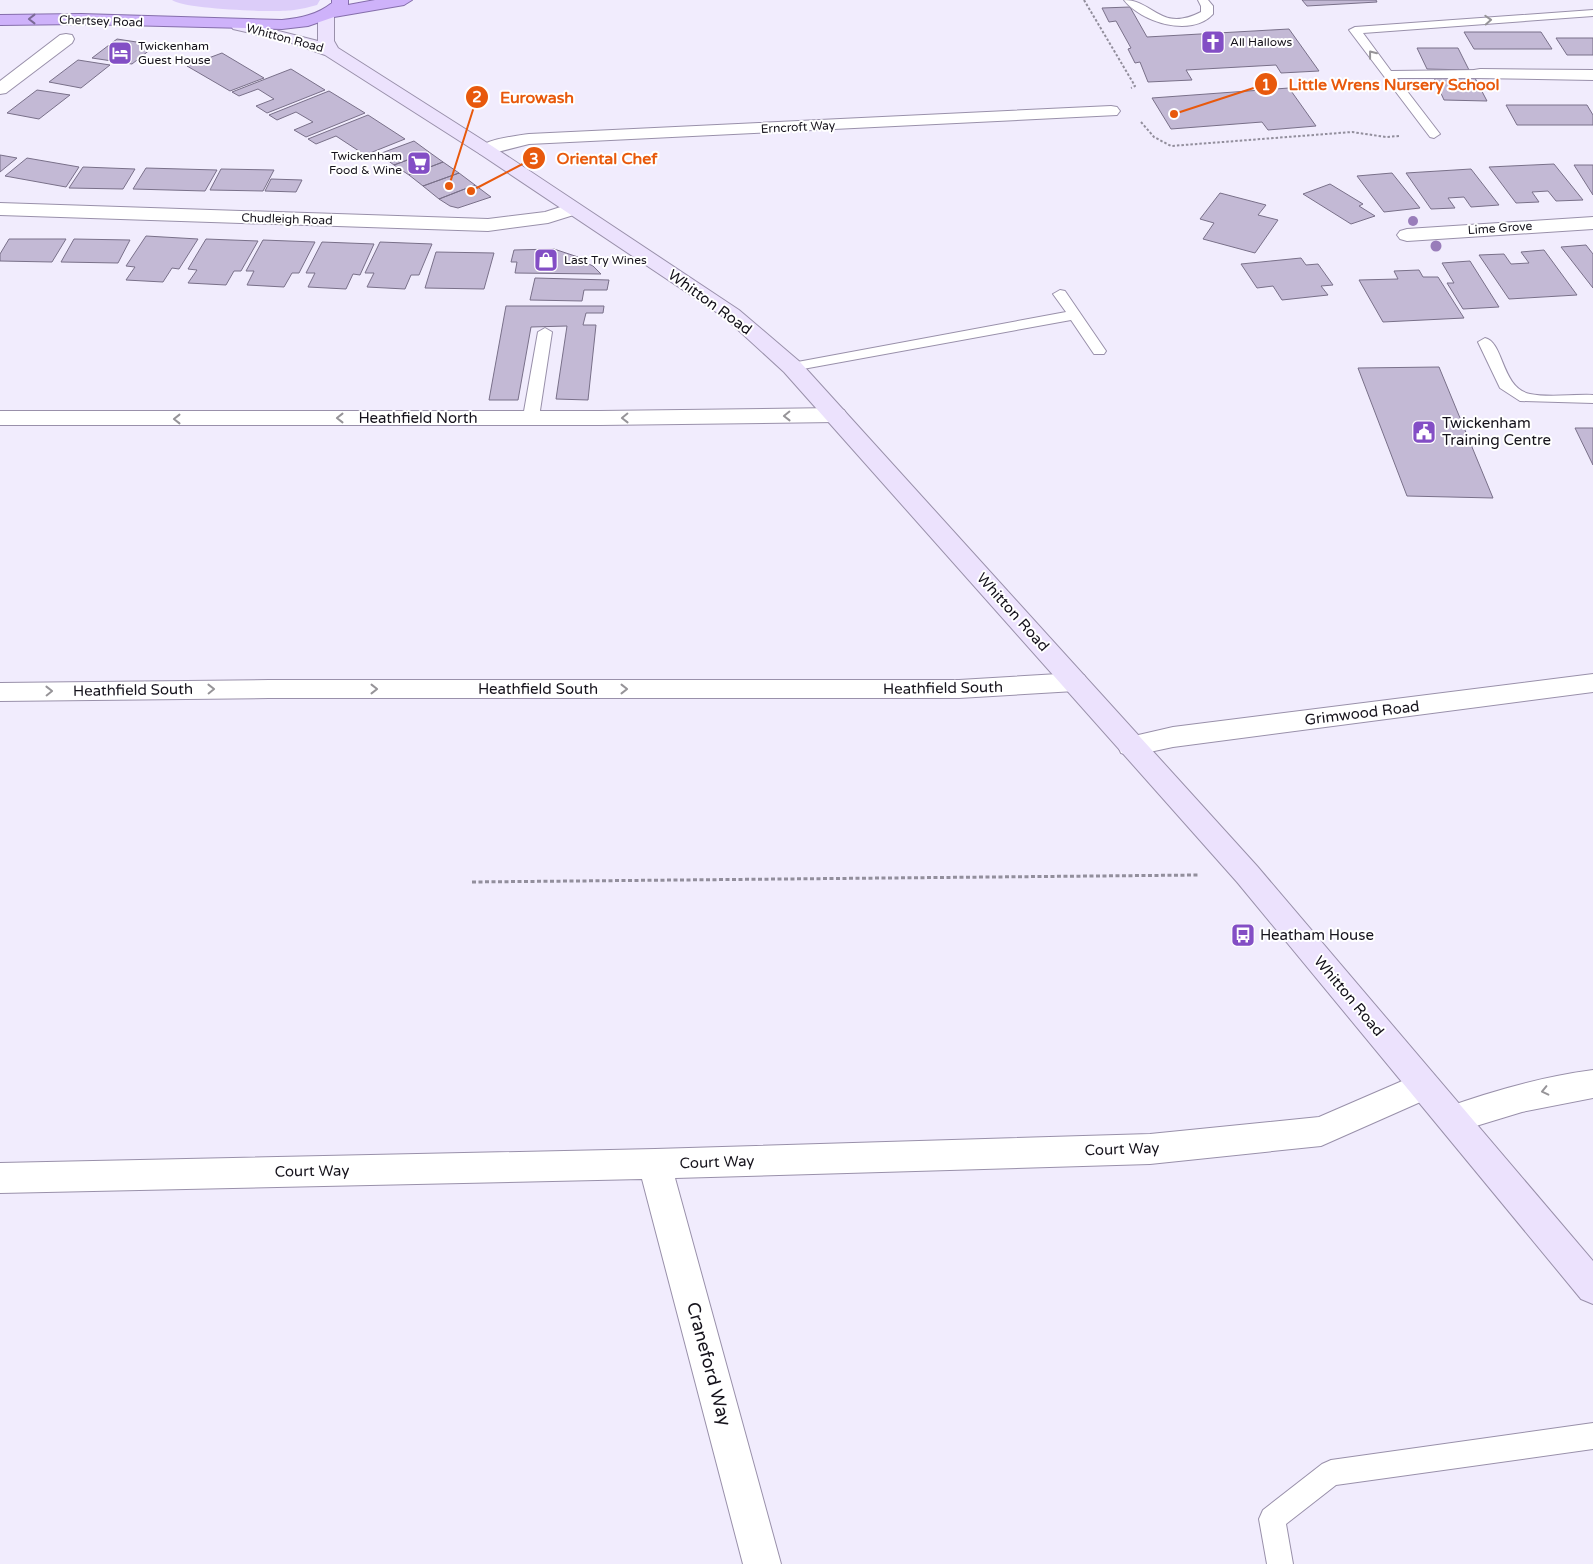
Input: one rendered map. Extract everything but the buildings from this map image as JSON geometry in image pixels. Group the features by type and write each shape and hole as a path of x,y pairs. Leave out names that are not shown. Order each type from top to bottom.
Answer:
{"highway":[{"path":"156,7 203,23 239,26 299,24 333,9 404,0"},
{"name":"Chertsey Road","path":"0,20 81,19 203,23"}],"main road":[{"name":"Whitton Road","path":"331,51 326,41 333,9"},
{"name":"Whitton Road","path":"239,26 294,38 331,51 486,150 732,314 792,367 1247,874 1593,1288"}],"street":[{"path":"0,89 66,39"},
{"path":"1480,74 1593,75"},
{"name":"Erncroft Way","path":"486,150 506,143 529,139 1111,111"},
{"name":"Chudleigh Road","path":"0,210 488,225 548,217 573,209"},
{"name":"Lime Grove","path":"1406,235 1593,223"},
{"name":"Heathfield North","path":"0,418 836,415"},
{"name":"Heathfield South","path":"0,692 269,689 959,690 1075,682"},
{"name":"Grimwood Road","path":"1131,746 1173,738 1593,683"},
{"path":"1453,1119 1513,1098 1555,1089 1593,1084"},
{"name":"Court Way","path":"0,1178 655,1164 1150,1149 1321,1131 1423,1086"},
{"name":"Craneford Way","path":"655,1164 762,1564"}],"lane":[{"path":"1129,0 1146,15 1175,23 1195,22 1207,14 1208,6 1203,0"},
{"path":"1434,134 1356,30 1593,13"},
{"path":"1388,75 1480,74"},
{"path":"1060,294 1099,351"},
{"path":"792,367 1075,316"},
{"path":"531,417 545,332"},
{"path":"1485,342 1505,385 1525,398 1550,400 1593,399"},
{"path":"1280,1564 1272,1519 1331,1473 1593,1436"}],"path":[{"path":"1084,0 1135,86 1114,93 1106,102 1111,111 1139,118 1150,135 1158,141 1171,146 1352,132 1396,136"},
{"path":"472,882 1247,874"}],"shaded area":[{"path":"172,0 320,0 317,5 303,9 269,11 230,10 193,6"}],"place":[{"name":"All Hallows","path":"1213,42"},
{"name":"Twickenham Guest House","path":"120,53"},
{"name":"Little Wrens Nursery School","path":"1174,114"},
{"name":"Twickenham Food & Wine","path":"419,163"},
{"name":"Eurowash","path":"449,186"},
{"name":"Oriental Chef","path":"471,191"},
{"name":"Last Try Wines","path":"546,260"},
{"name":"Twickenham Training Centre","path":"1424,432"},
{"name":"Heatham House","path":"1243,935"}]}
